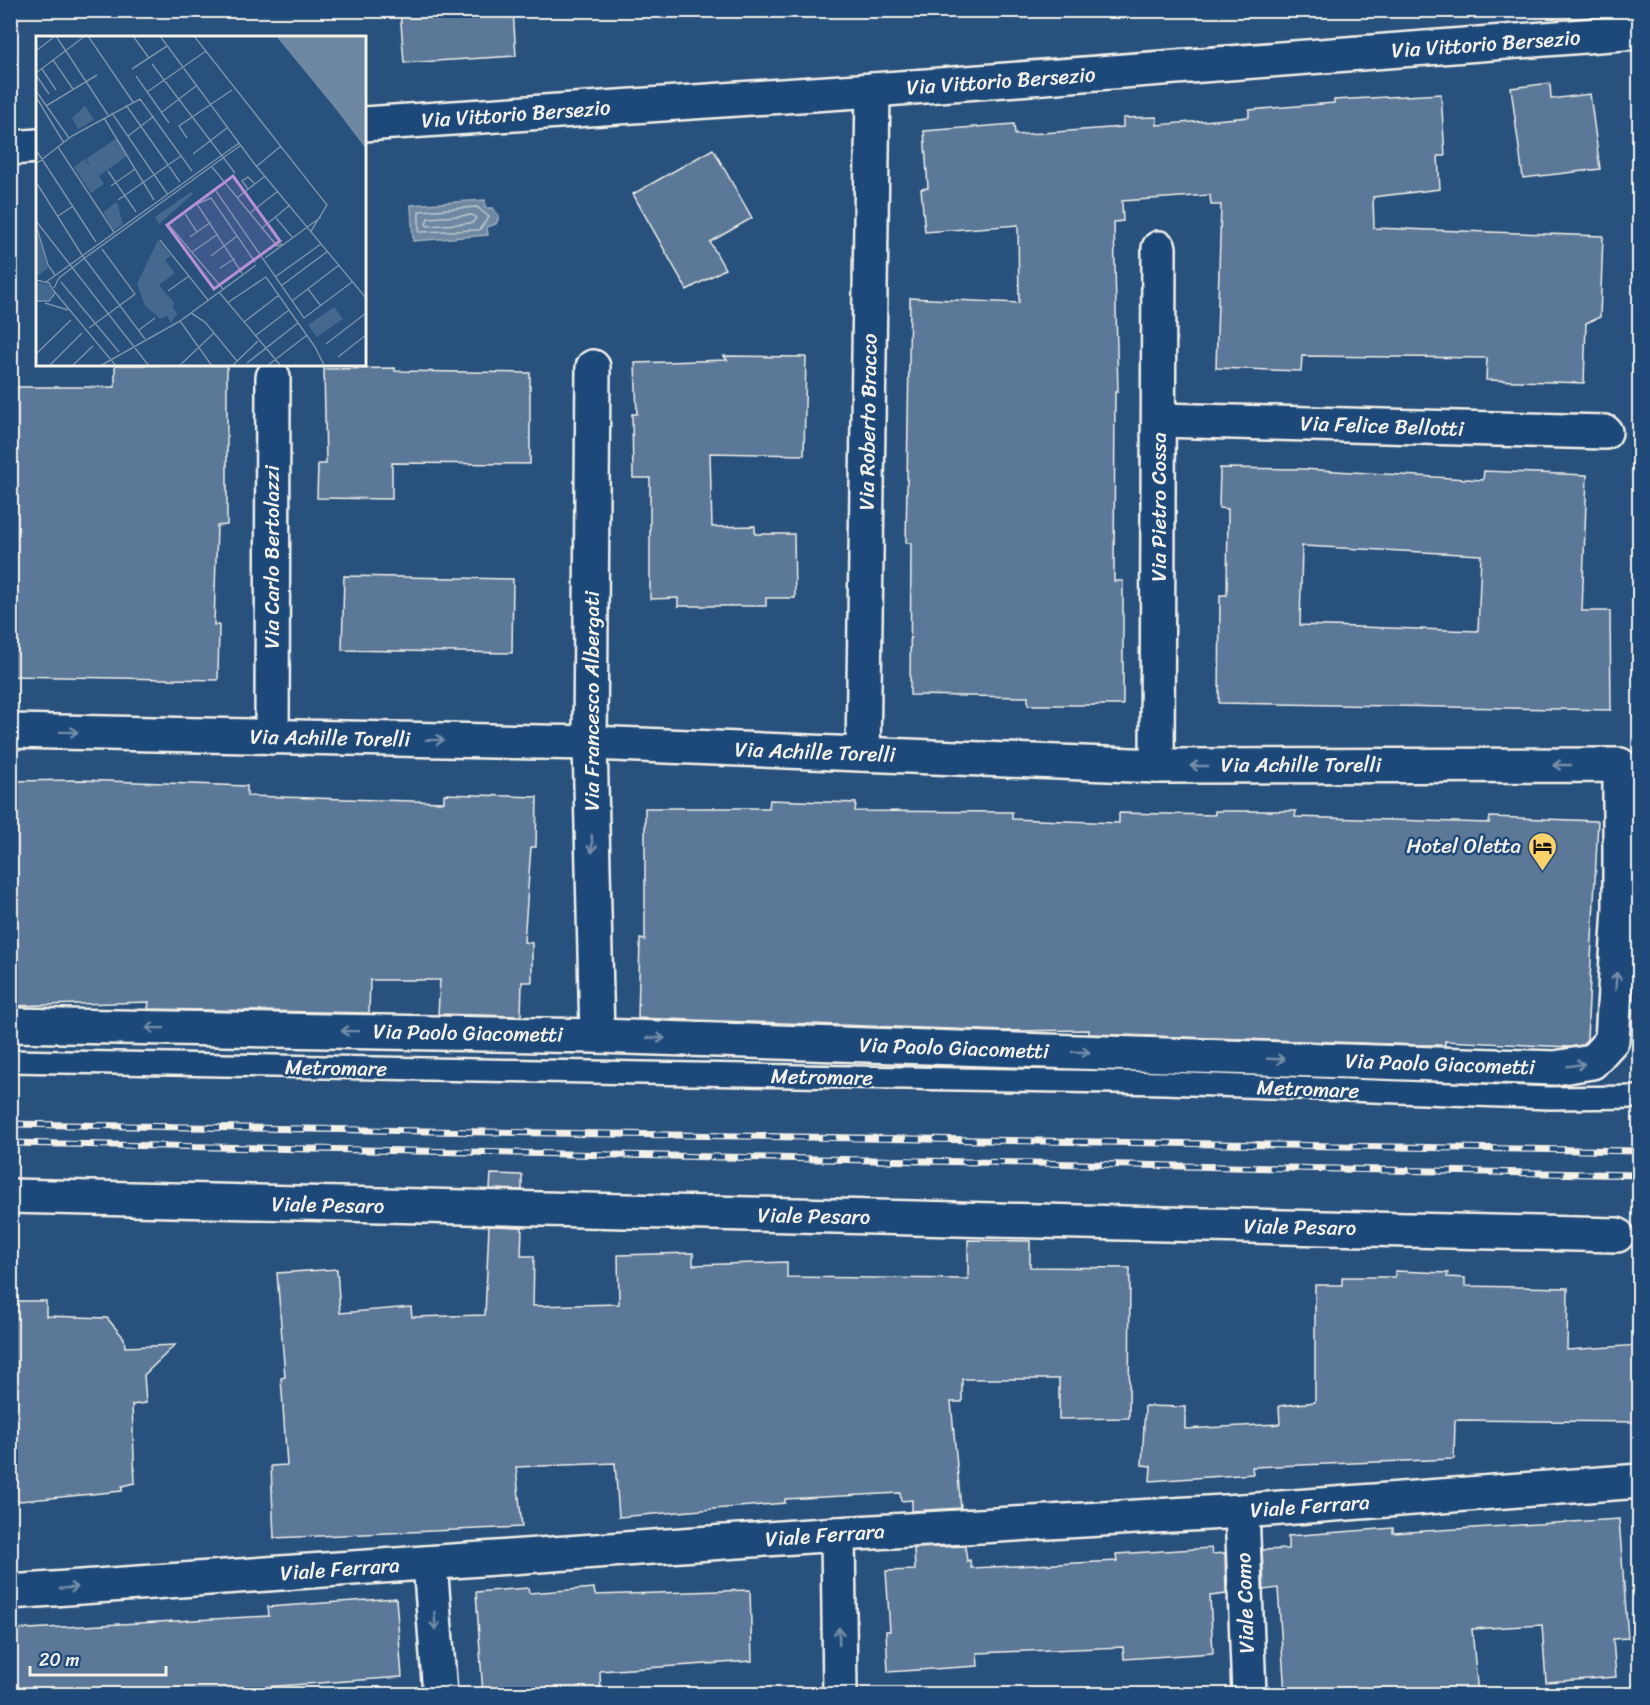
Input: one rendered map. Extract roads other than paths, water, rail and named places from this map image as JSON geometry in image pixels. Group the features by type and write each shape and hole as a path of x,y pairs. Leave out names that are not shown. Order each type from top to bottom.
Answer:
{"street":[{"name":"Via Vittorio Bersezio","path":"366,124 873,90 1638,32"},
{"name":"Via Roberto Bracco","path":"863,754 873,90"},
{"path":"10,148 36,146"},
{"name":"Via Pietro Cossa","path":"1157,766 1159,248"},
{"name":"Via Francesco Albergati","path":"593,367 590,743 597,1036"},
{"name":"Via Carlo Bertolazzi","path":"272,737 273,377"},
{"name":"Via Felice Bellotti","path":"1159,420 1605,432"},
{"name":"Via Achille Torelli","path":"10,731 590,743 1157,766 1620,765"},
{"name":"Via Paolo Giacometti","path":"10,1025 597,1036 1555,1068 1592,1062 1612,1040 1630,908 1620,765"},
{"name":"Viale Pesaro","path":"10,1196 1617,1235"},
{"name":"Viale Ferrara","path":"10,1592 838,1534 1242,1511 1640,1481"},
{"name":"Viale Como","path":"1242,1511 1249,1695"},
{"path":"838,1534 840,1695"},
{"path":"430,1563 440,1695"}],"lane":[{"name":"Metromare","path":"10,1061 1154,1083 1550,1098 1638,1096"}],"water":[{"path":"485,200 485,208 493,208 499,216 496,224 487,227 488,235 413,241 411,205"}],"railway":[{"path":"10,1124 1640,1151"},
{"path":"10,1143 1640,1175"}],"place":[{"name":"Hotel Oletta","path":"1542,872"}]}
